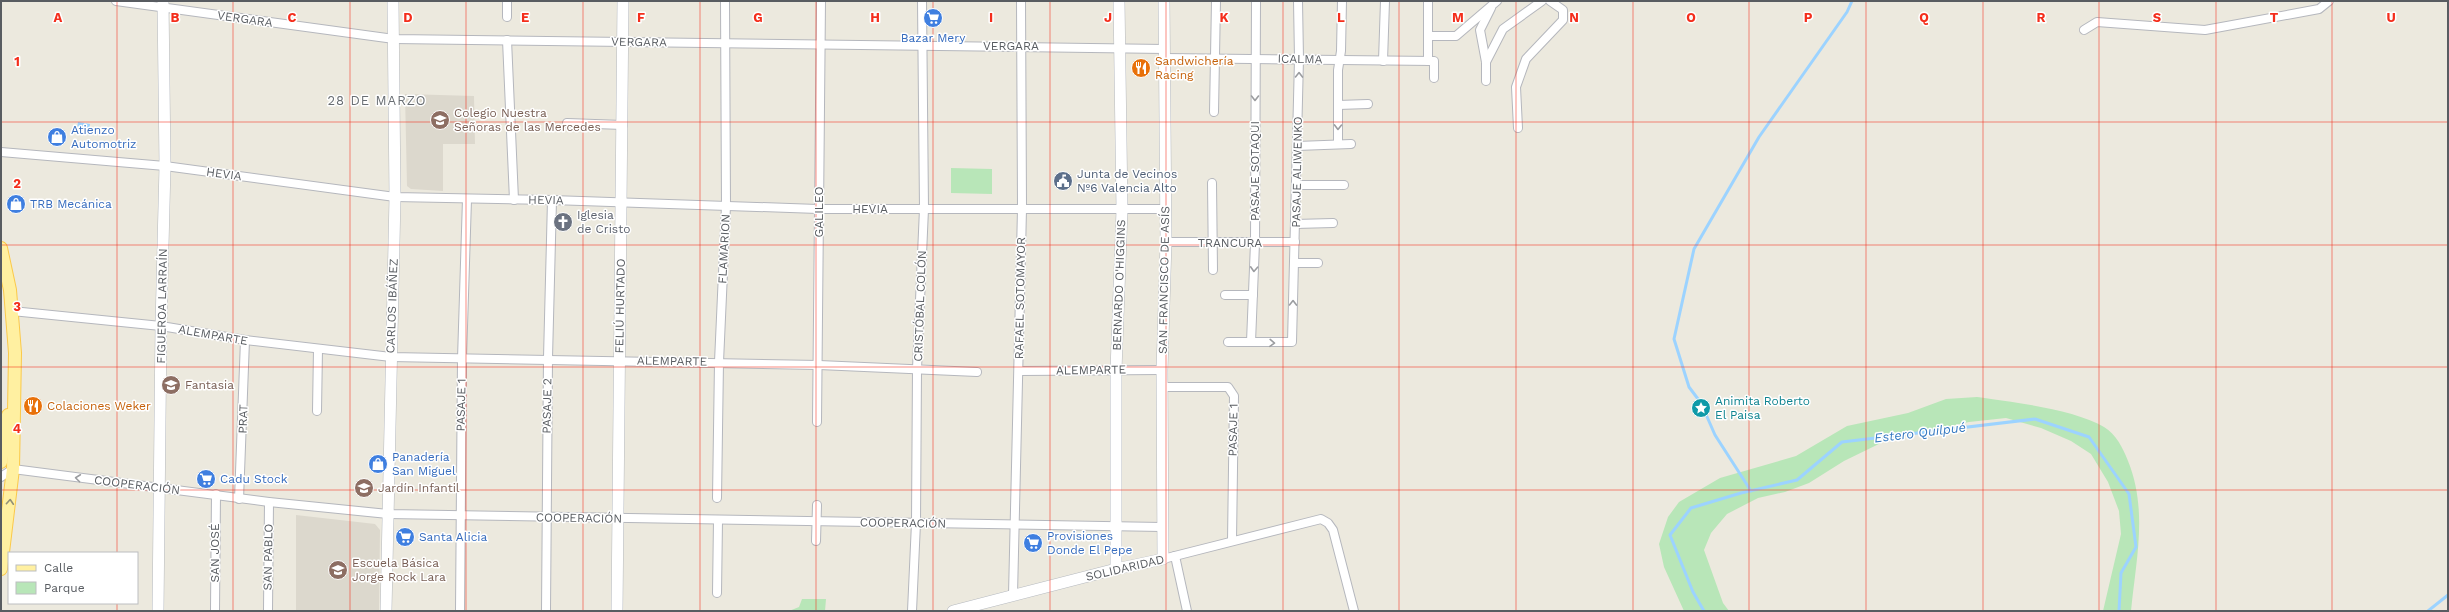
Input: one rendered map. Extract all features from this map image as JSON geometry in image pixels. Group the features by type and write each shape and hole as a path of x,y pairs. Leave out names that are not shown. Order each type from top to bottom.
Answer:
{"main road":[{"path":"1,248 10,290 14,375 13,469 1,569"},
{"path":"1,462 14,375"}],"street":[{"name":"VERGARA","path":"116,1 163,4 394,39 822,45 1022,46 1121,48 1165,53"},
{"name":"CARLOS IBÁÑEZ","path":"386,611 395,198 393,1"},
{"path":"507,1 507,17"},
{"name":"FELIÚ HURTADO","path":"617,611 624,42 623,1"},
{"name":"FLAMARION","path":"717,498 719,362 726,206 725,1"},
{"name":"GALILEO","path":"817,422 819,365 818,210 822,45 821,1"},
{"name":"CRISTÓBAL COLÓN","path":"912,611 916,523 917,369 924,209 922,1"},
{"name":"RAFAEL SOTOMAYOR","path":"1013,595 1022,209 1021,1"},
{"name":"BERNARDO O'HIGGINS","path":"1116,569 1116,370 1122,210 1121,48 1119,1"},
{"name":"SAN FRANCISCO DE ASÍS","path":"1163,559 1162,370 1166,242 1164,1"},
{"path":"1214,112 1216,1"},
{"name":"PASAJE SOTAQUI","path":"1251,342 1255,243 1256,1"},
{"name":"PASAJE ALIWENKO","path":"1251,342 1292,342 1300,59 1298,1"},
{"path":"1338,144 1338,70 1340,60 1342,1"},
{"path":"1383,61 1385,1"},
{"path":"1428,1 1428,36 1434,78"},
{"path":"1486,62 1503,29 1542,1"},
{"path":"1518,128 1516,87 1526,59 1563,20 1563,10 1550,1"},
{"path":"2084,30 2097,22 2205,30 2319,9 2329,1"},
{"path":"1428,36 1456,36 1495,3"},
{"path":"1486,81 1486,62 1480,30 1495,3"},
{"name":"FIGUEROA LARRAÍN","path":"158,611 161,326 165,166 163,4"},
{"path":"507,40 514,200"},
{"name":"ICALMA","path":"1165,53 1216,58 1431,61"},
{"path":"1338,105 1368,104"},
{"path":"567,123 623,125"},
{"path":"1297,146 1351,144"},
{"name":"HEVIA","path":"1,152 165,166 395,198 552,200 818,210 1166,209"},
{"path":"1212,183 1213,270"},
{"path":"1296,185 1344,185"},
{"name":"PASAJE 1","path":"460,611 462,359 467,199"},
{"name":"PASAJE 2","path":"546,611 548,358 552,200"},
{"path":"1295,224 1333,223"},
{"name":"TRANCURA","path":"1166,242 1295,242"},
{"path":"1294,263 1318,263"},
{"path":"1225,295 1253,295"},
{"name":"ALEMPARTE","path":"12,311 161,326 245,340 391,357 462,359 548,358 719,362 978,372"},
{"name":"PRAT","path":"240,498 245,340"},
{"path":"1228,342 1251,342"},
{"path":"317,411 318,349"},
{"name":"ALEMPARTE","path":"1019,371 1162,370"},
{"name":"PASAJE 1","path":"1162,387 1228,387 1232,390 1234,396 1232,541"},
{"path":"1,477 13,469"},
{"name":"COOPERACIÓN","path":"13,469 269,502 388,514 1162,527"},
{"name":"SAN JOSÉ","path":"215,611 216,494"},
{"name":"SAN PABLO","path":"268,611 269,502"},
{"path":"816,541 817,505"},
{"name":"SOLIDARIDAD","path":"953,611 1116,569 1163,559 1321,519 1328,523 1333,530 1354,611"},
{"path":"717,593 718,520"},
{"path":"1175,556 1187,611"}],"shaded area":[{"name":"Colegio Nuestra Señoras de las Mercedes","path":"405,94 474,96 475,144 443,144 443,191 411,189 407,186"},
{"name":"Escuela Básica Jorge Rock Lara","path":"296,515 375,524 380,530 379,611 296,611"}],"green space":[{"path":"951,168 992,169 992,194 951,193"},
{"path":"1977,397 2042,407 2076,415 2104,427 2116,437 2128,461 2138,498 2138,554 2131,611 2103,611 2121,534 2119,511 2108,482 2091,454 2071,441 2041,428 2006,418 1969,422 1885,441 1844,461 1809,483 1785,492 1758,498 1727,514 1711,533 1704,550 1723,603 1729,611 1684,611 1664,567 1659,544 1668,517 1679,502 1720,478 1796,456 1847,426 1908,413 1946,399"},
{"path":"802,599 826,599 825,611 789,611 799,607"}],"water":[{"path":"78,122 90,124 89,131 77,129"}],"waterway":[{"path":"1751,491 1715,435 1701,403 1689,387 1674,339 1694,249 1759,137 1847,12 1852,1"},
{"name":"Estero Quilpué","path":"1704,611 1693,592 1670,535 1691,508 1741,493 1797,480 1842,442 2035,419 2089,437 2129,494 2136,547 2121,573 2119,611"},
{"path":"2428,611 2448,595"}],"place":[{"name":"Bazar Mery","path":"933,18"},
{"name":"Sandwichería Racing","path":"1141,68"},
{"name":"Colegio Nuestra Señoras de las Mercedes","path":"440,120"},
{"name":"Atienzo Automotriz","path":"57,137"},
{"name":"Junta de Vecinos Nº6 Valencia Alto","path":"1063,181"},
{"name":"TRB Mecánica","path":"16,204"},
{"name":"Iglesia de Cristo","path":"563,222"},
{"name":"Fantasia","path":"171,385"},
{"name":"Colaciones Weker","path":"33,406"},
{"name":"Animita Roberto El Paisa","path":"1701,408"},
{"name":"Panadería San Miguel","path":"378,464"},
{"name":"Cadu Stock","path":"206,479"},
{"name":"Jardín Infantil","path":"364,488"},
{"name":"Santa Alicia","path":"405,537"},
{"name":"Provisiones Donde El Pepe","path":"1033,543"},
{"name":"Escuela Básica Jorge Rock Lara","path":"338,570"}],"district":[{"name":"28 DE MARZO","path":"377,100"}]}
